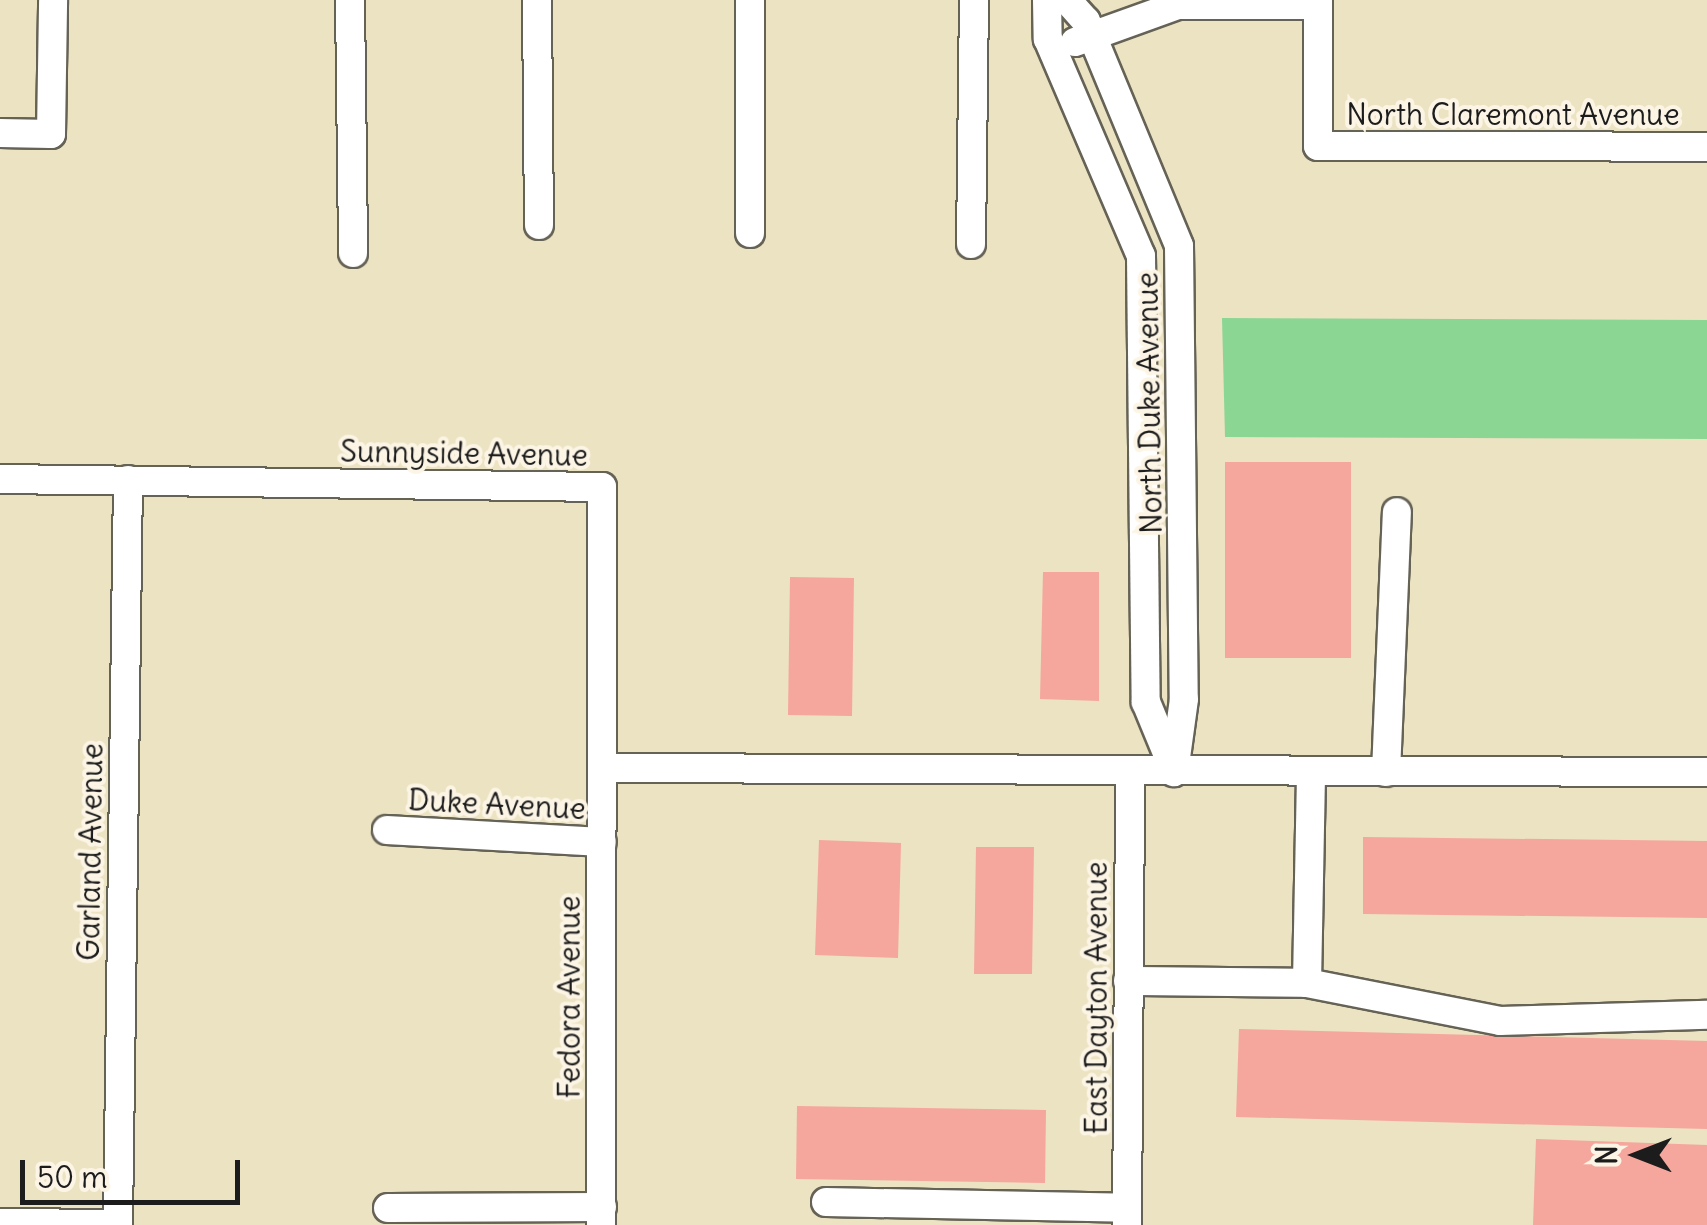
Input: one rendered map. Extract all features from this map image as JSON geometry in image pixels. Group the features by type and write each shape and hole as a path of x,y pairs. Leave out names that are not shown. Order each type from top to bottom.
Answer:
{"street":[{"path":"0,133 51,134 53,0"},
{"path":"350,0 353,253"},
{"path":"537,0 539,225"},
{"path":"750,0 750,234"},
{"path":"971,244 974,0"},
{"name":"North Duke Avenue","path":"1047,0 1048,39 1142,256 1146,702 1174,772"},
{"name":"North Duke Avenue","path":"1067,0 1090,34 1179,246 1184,699 1174,772"},
{"path":"1056,51 1090,34 1178,5 1318,3"},
{"name":"North Claremont Avenue","path":"1318,3 1318,146 1707,147"},
{"name":"Sunnyside Avenue","path":"0,479 602,487 605,768"},
{"name":"Garland Avenue","path":"118,1224 128,480"},
{"path":"1386,772 1398,512"},
{"path":"605,768 1707,772"},
{"name":"Fedora Avenue","path":"602,1216 605,768"},
{"name":"East Dayton Avenue","path":"1127,1216 1130,772"},
{"path":"1306,982 1312,772"},
{"name":"Duke Avenue","path":"388,830 602,842"},
{"path":"1128,982 1306,982 1500,1021 1707,1015"},
{"path":"826,1202 1127,1216"},
{"path":"388,1208 602,1216"},
{"path":"0,1223 118,1224"}],"green space":[{"path":"1222,318 1707,320 1707,439 1225,437"}],"building":[{"path":"1225,462 1351,462 1351,658 1225,658"},
{"path":"1043,572 1099,572 1099,701 1040,699"},
{"path":"790,577 854,578 852,716 788,715"},
{"path":"1363,837 1707,841 1707,918 1363,914"},
{"path":"819,840 901,843 898,958 815,955"},
{"path":"976,847 1034,847 1032,974 974,974"},
{"path":"1239,1029 1707,1041 1707,1129 1236,1117"},
{"path":"797,1106 1046,1110 1045,1183 796,1179"},
{"path":"1536,1139 1707,1145 1707,1225 1533,1225"}]}
